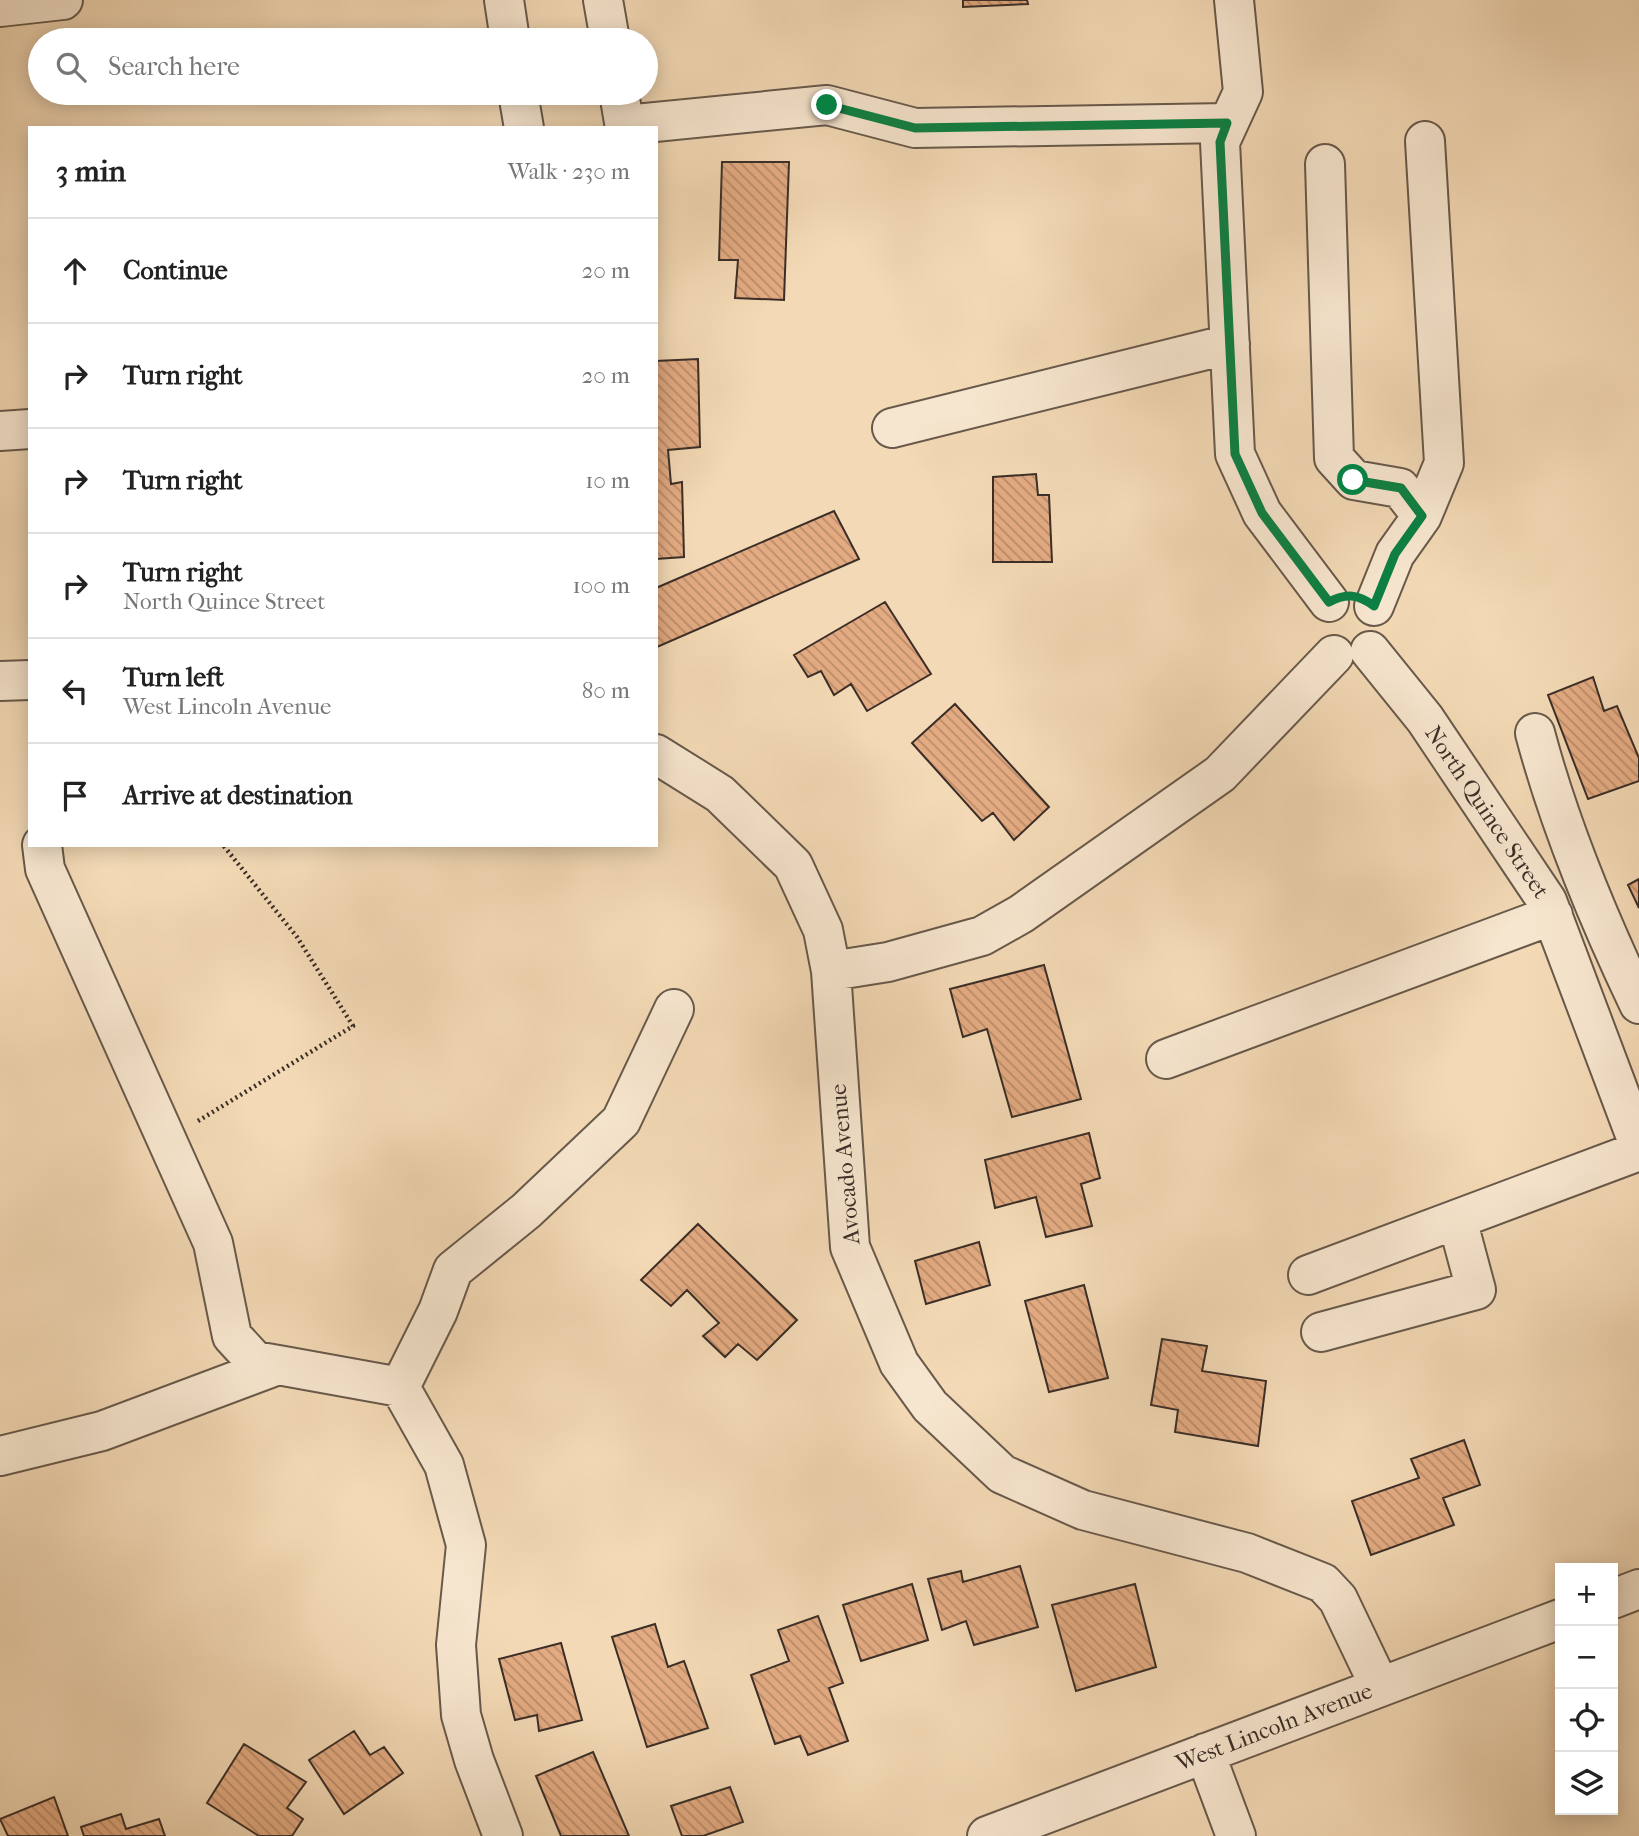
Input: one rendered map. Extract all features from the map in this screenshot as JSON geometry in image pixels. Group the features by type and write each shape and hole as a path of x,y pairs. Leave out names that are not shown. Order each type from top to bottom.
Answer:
{"street":[{"path":"0,7 63,0"},
{"path":"503,0 508,28"},
{"path":"603,0 608,28"},
{"path":"1234,0 1242,92 1220,142 1235,454 1262,513 1329,602"},
{"path":"520,105 524,126"},
{"path":"623,115 827,105 915,128 1227,123"},
{"path":"1374,606 1395,554 1422,516 1444,463 1425,141"},
{"path":"1325,164 1334,458 1353,480 1401,488 1422,516"},
{"path":"892,428 1230,344"},
{"path":"0,431 28,429"},
{"path":"831,971 888,962 982,936 1021,914 1220,774 1352,653 1377,642 1381,630 1380,617 1374,606 1364,598 1339,596 1329,602 1321,612 1317,624 1318,636 1324,647 1352,653"},
{"name":"North Quince Street","path":"1352,653 1426,719 1548,901 1639,1145"},
{"path":"0,681 28,680"},
{"path":"1535,733 1573,854 1604,931 1639,1004"},
{"name":"Avocado Avenue","path":"658,755 720,794 793,864 823,930 831,971 850,1247 899,1363 930,1406 1002,1474 1037,1490 1083,1510 1247,1553 1322,1583 1338,1599 1380,1687"},
{"path":"43,847 45,869 213,1243 232,1336 255,1361 400,1387"},
{"path":"1166,1059 1553,915"},
{"path":"400,1387 438,1311 453,1270 526,1211 621,1121 674,1009"},
{"path":"1308,1275 1639,1151"},
{"path":"1321,1332 1476,1290 1457,1219"},
{"path":"0,1456 102,1431 278,1365"},
{"path":"400,1387 444,1465 466,1545 456,1645 461,1715 474,1760 503,1836"},
{"path":"1618,1597 1639,1589"},
{"name":"West Lincoln Avenue","path":"987,1836 1555,1621"},
{"path":"1205,1753 1236,1836"}],"path":[{"path":"166,1140 353,1026 297,937 225,847"}],"building":[{"path":"963,0 1027,0 1028,4 963,7"},
{"path":"722,162 789,162 784,300 735,298 738,260 719,260"},
{"path":"698,359 700,447 668,450 671,484 682,482 684,557 658,559 658,361"},
{"path":"1036,474 1038,495 1049,495 1052,562 993,562 993,477"},
{"path":"834,511 859,559 658,647 658,587"},
{"path":"885,602 931,674 867,711 851,684 834,695 821,671 808,677 794,655"},
{"path":"1593,677 1604,711 1617,706 1639,758 1639,781 1588,799 1548,695"},
{"path":"955,704 1049,807 1014,840 993,813 982,821 912,743"},
{"path":"1639,879 1639,908 1628,885"},
{"path":"1044,965 1081,1099 1012,1117 987,1029 963,1037 950,989"},
{"path":"1089,1133 1100,1178 1081,1184 1092,1226 1046,1237 1036,1197 995,1208 985,1160"},
{"path":"698,1224 797,1320 757,1360 738,1344 725,1357 703,1336 719,1323 687,1290 671,1306 641,1280"},
{"path":"979,1242 990,1285 926,1304 915,1261"},
{"path":"1084,1285 1108,1378 1049,1392 1025,1301"},
{"path":"1162,1339 1207,1346 1202,1371 1266,1381 1258,1446 1175,1432 1178,1410 1151,1405"},
{"path":"1464,1440 1480,1485 1443,1498 1454,1525 1371,1555 1352,1501 1419,1478 1411,1459"},
{"path":"1020,1566 1038,1627 974,1645 966,1621 942,1630 928,1579 961,1571 963,1582"},
{"path":"912,1584 928,1640 861,1661 843,1605"},
{"path":"1135,1584 1156,1667 1076,1691 1052,1605"},
{"path":"818,1616 843,1683 829,1688 848,1741 808,1755 800,1736 775,1744 751,1675 789,1661 778,1630"},
{"path":"655,1624 668,1667 684,1661 708,1728 647,1747 612,1637"},
{"path":"561,1643 582,1720 539,1731 537,1715 515,1720 499,1659"},
{"path":"354,1731 370,1755 384,1747 403,1773 344,1814 309,1760"},
{"path":"244,1744 306,1782 287,1808 303,1819 292,1836 259,1836 207,1803"},
{"path":"593,1752 629,1836 561,1836 536,1776"},
{"path":"730,1787 743,1822 703,1836 682,1836 671,1806"},
{"path":"54,1797 68,1836 8,1836 0,1819"},
{"path":"121,1814 126,1829 159,1819 165,1836 84,1836 81,1827"}],"route":[{"path":"827,105 915,128 1227,123 1220,142 1235,454 1262,513 1329,602 1339,596 1352,595 1364,598 1374,606 1395,554 1422,516 1401,488 1353,480"}]}
